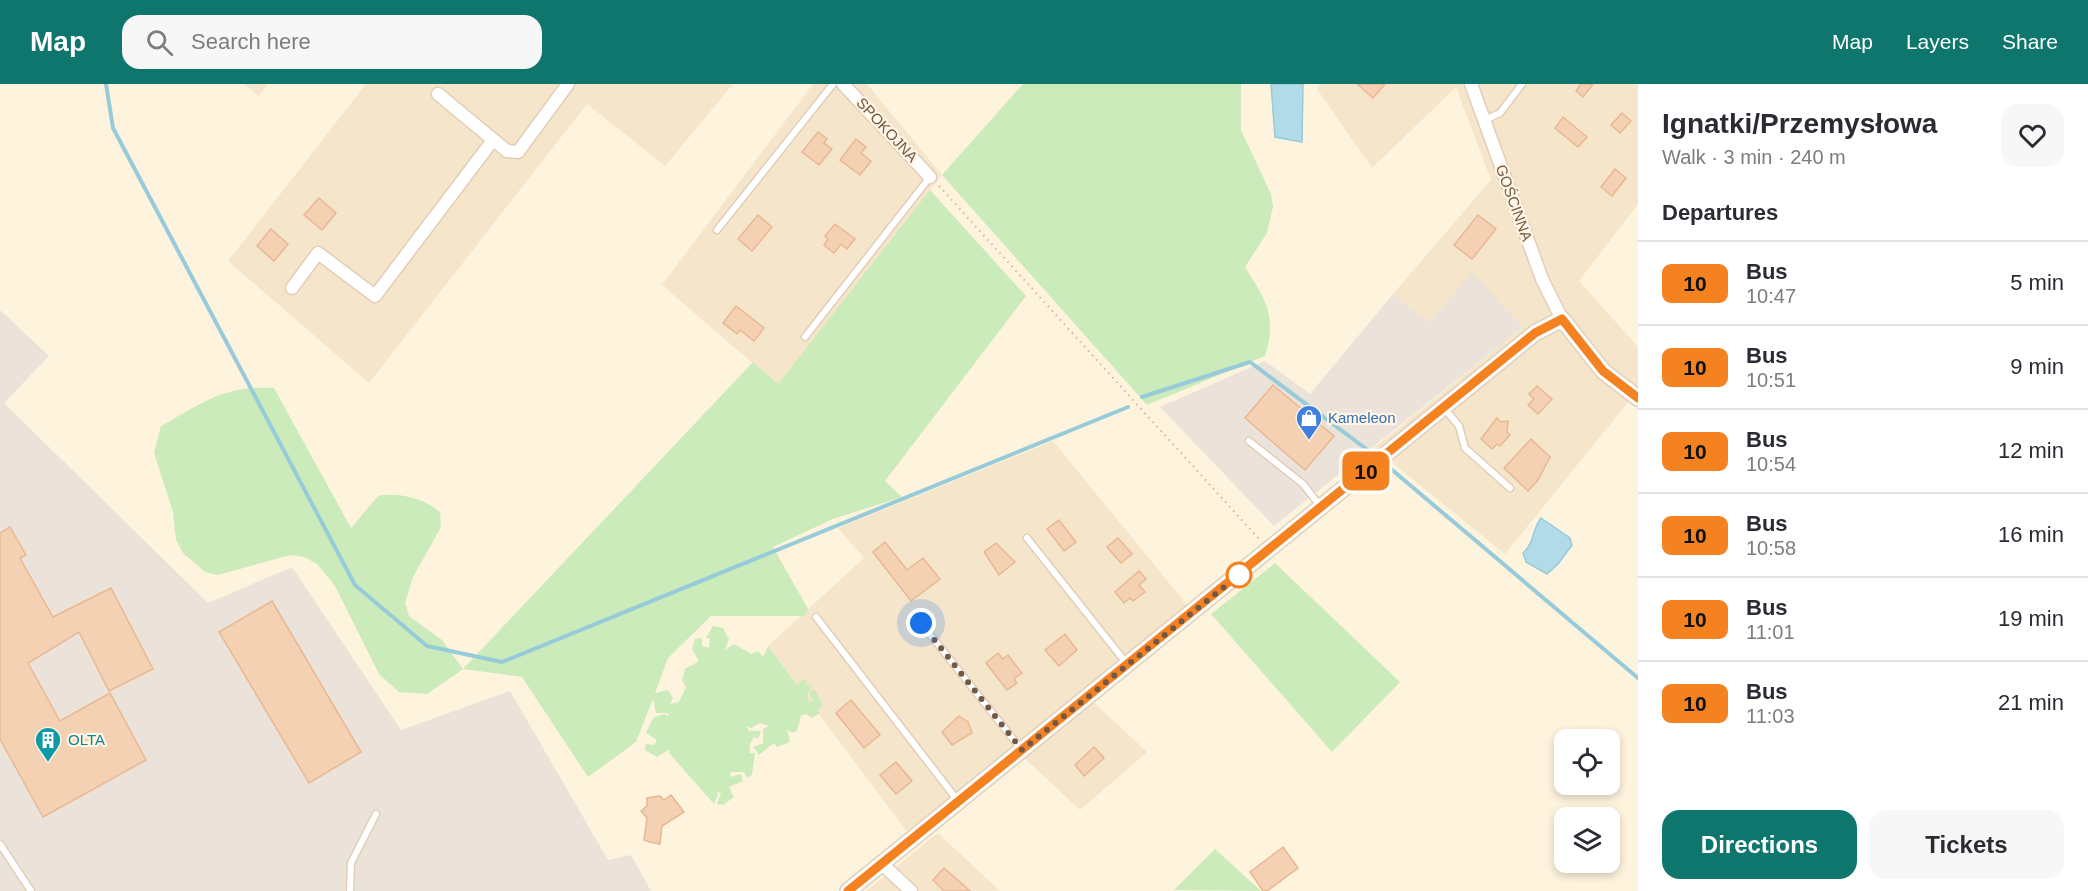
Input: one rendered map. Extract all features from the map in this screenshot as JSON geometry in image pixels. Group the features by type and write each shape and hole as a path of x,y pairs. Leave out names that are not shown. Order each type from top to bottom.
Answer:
{"street":[{"path":"438,94 507,151 518,152 568,84"},
{"name":"SPOKOJNA","path":"843,84 930,177"},
{"name":"GOŚCINNA","path":"1471,84 1542,279 1562,319"},
{"path":"292,288 318,253 375,296 493,140"},
{"path":"848,891 1535,333 1562,319 1603,371 1638,398"},
{"path":"882,864 911,891"}],"lane":[{"path":"717,230 832,84"},
{"path":"1485,120 1500,113 1522,84"},
{"path":"806,337 930,177"},
{"path":"1444,408 1459,426 1465,448 1510,488"},
{"path":"1250,441 1303,484 1322,507"},
{"path":"1027,538 1127,665"},
{"path":"816,617 959,801"},
{"path":"921,623 1022,750"},
{"path":"350,891 351,863 376,814"},
{"path":"0,844 31,891"}],"path":[{"path":"930,177 1269,550"}],"shaded area":[{"path":"244,84 268,84 259,96"},
{"path":"366,84 733,84 665,166 587,104 369,383 228,261"},
{"path":"813,84 867,84 942,175 778,385 662,285"},
{"path":"1321,84 1638,84 1638,204 1579,281 1638,347 1638,390 1505,554 1374,448 1523,327 1429,323 1393,294 1491,180 1456,87 1372,168 1317,89"},
{"path":"1472,272 1523,327 1274,526 1160,407 1265,361 1310,394 1393,294 1429,323"},
{"path":"0,310 49,356 4,403 208,603 292,567 401,730 510,691 608,860 631,855 651,891 0,891"},
{"path":"1053,441 1193,612 1089,698 1147,752 1080,810 1018,752 911,837 768,646 864,558 838,528"},
{"path":"938,833 1000,891 866,891"}],"green space":[{"path":"1023,84 1241,84 1241,130 1271,194 1273,207 1267,233 1245,267 1264,299 1270,319 1269,342 1265,356 1147,405 942,175"},
{"path":"930,190 1026,296 885,481 902,497 833,519 773,547 808,609 805,616 711,616 668,658 655,693 668,690 673,698 670,704 679,702 686,687 682,680 685,669 699,661 692,649 695,639 702,638 702,646 709,648 710,639 706,638 713,626 723,628 729,639 725,650 734,644 752,654 758,651 763,657 768,646 797,685 803,679 807,680 806,685 812,685 807,695 809,701 813,701 809,693 814,689 823,704 817,710 820,713 812,718 806,714 801,716 797,731 791,733 787,729 790,742 777,747 774,743 759,755 753,747 763,743 763,729 769,726 760,723 751,728 747,726 749,731 761,731 758,739 754,737 750,744 750,753 755,753 752,775 747,778 744,772 731,772 730,777 741,774 743,781 729,787 734,797 723,805 717,804 721,793 717,792 714,804 669,753 670,749 657,757 645,750 646,744 654,745 657,740 646,733 653,718 664,714 669,716 668,713 656,713 653,699 636,742 588,777 522,677 463,669 753,362 778,384"},
{"path":"274,388 351,528 378,496 410,497 434,507 440,512 441,527 413,577 405,603 409,616 442,640 463,669 427,694 399,692 379,674 335,586 317,564 304,557 290,555 218,575 205,572 183,553 176,540 173,512 154,453 161,426 214,397 241,389"},
{"path":"1275,563 1400,682 1332,752 1211,614"},
{"path":"1215,849 1261,891 1174,890"}],"water":[{"path":"1271,84 1303,84 1302,142 1275,137"},
{"path":"1541,518 1570,538 1572,545 1558,564 1547,574 1526,562 1523,553 1530,544"}],"building":[{"path":"1357,84 1385,84 1373,98"},
{"path":"1581,84 1593,84 1583,97 1576,91"},
{"path":"1622,113 1631,121 1620,133 1611,125"},
{"path":"1563,117 1587,137 1578,147 1555,128"},
{"path":"818,132 827,139 824,143 832,149 819,165 802,152"},
{"path":"856,139 866,147 861,153 871,161 860,175 840,160"},
{"path":"1615,169 1626,178 1612,196 1601,187"},
{"path":"319,198 336,213 322,230 304,215"},
{"path":"758,215 772,227 752,251 738,239"},
{"path":"1478,215 1496,229 1472,259 1454,245"},
{"path":"835,224 855,239 847,249 841,244 834,253 824,245 828,239 825,236"},
{"path":"271,229 288,244 274,261 257,246"},
{"path":"736,306 764,328 754,341 740,330 737,334 723,323"},
{"path":"1273,385 1334,436 1305,470 1245,418"},
{"path":"1537,386 1552,399 1538,414 1528,405 1534,399 1529,394"},
{"path":"1497,418 1501,422 1508,421 1507,432 1510,435 1500,446 1497,444 1492,449 1481,439"},
{"path":"1531,439 1550,457 1538,480 1528,491 1504,468"},
{"path":"1059,520 1076,542 1064,551 1047,529"},
{"path":"10,527 26,555 20,558 53,617 111,588 153,669 109,691 79,632 28,663 60,721 110,693 146,760 43,817 0,739 0,533"},
{"path":"1118,538 1132,554 1121,563 1107,547"},
{"path":"885,542 907,570 923,558 940,579 911,601 873,552"},
{"path":"996,543 1015,562 999,575 984,552"},
{"path":"1139,571 1146,579 1139,585 1145,592 1133,601 1130,598 1124,603 1115,592"},
{"path":"272,601 361,752 309,783 219,632"},
{"path":"1065,634 1077,650 1059,666 1045,650"},
{"path":"998,653 1003,659 1008,655 1022,673 1014,679 1017,683 1007,690 986,663"},
{"path":"851,700 880,735 864,748 836,713"},
{"path":"959,716 968,722 972,733 952,745 942,732"},
{"path":"1094,747 1104,758 1084,776 1075,765"},
{"path":"896,762 912,781 896,794 880,775"},
{"path":"671,795 684,812 662,826 660,844 644,840 647,818 641,811 647,806 647,798 660,796 664,800"},
{"path":"1283,847 1298,868 1267,891 1263,891 1250,872"},
{"path":"944,868 970,891 944,891 933,880"}],"waterway":[{"path":"106,84 113,128 355,585 427,646 502,662 1128,407"},
{"path":"1142,397 1250,362 1369,451"},
{"path":"1391,469 1638,678"}],"bus line":[{"name":"10","path":"848,891 1535,333 1562,319 1603,371 1638,398"}],"place":[{"name":"Kameleon","path":"1309,441"},
{"name":"OLTA","path":"48,763"}],"route":[{"path":"921,623 1022,750 1239,575"}]}
